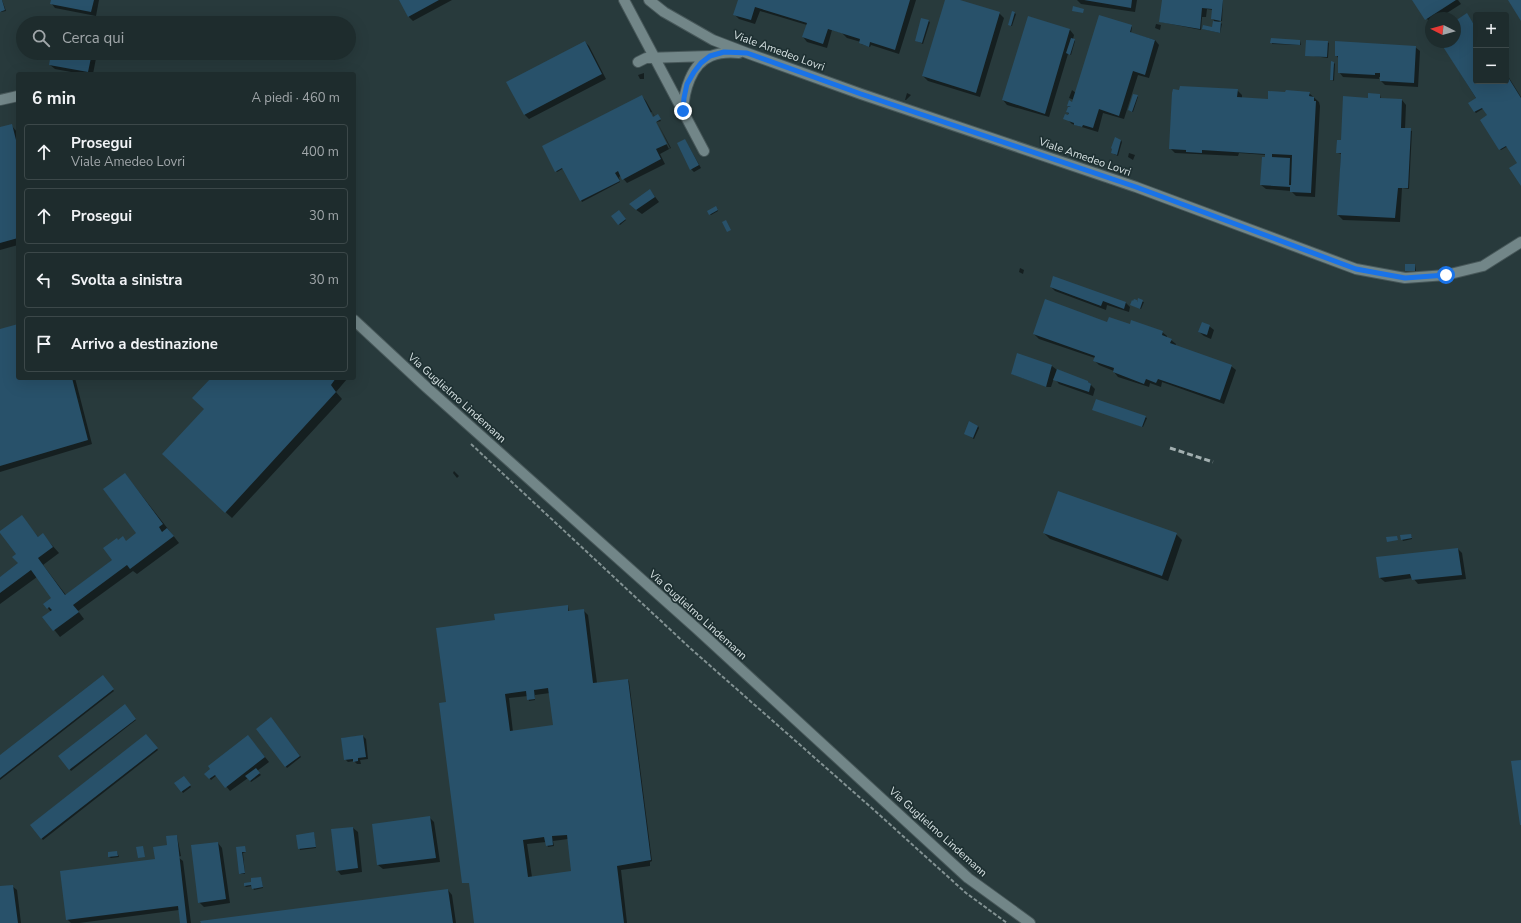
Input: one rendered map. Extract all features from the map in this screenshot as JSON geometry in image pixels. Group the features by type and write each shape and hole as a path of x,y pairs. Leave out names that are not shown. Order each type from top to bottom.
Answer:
{"street":[{"path":"624,0 704,151"},
{"name":"Viale Amedeo Lovri","path":"649,0 664,12 713,40 747,53 861,94 1136,187 1356,269 1405,278 1446,275 1483,266 1521,242"},
{"path":"638,62 646,58 710,56 724,52 747,53"},
{"path":"683,111 687,84 701,63 710,56"},
{"path":"0,100 16,96"},
{"name":"Via Guglielmo Lindemann","path":"356,322 425,386 696,628 968,878 1030,923"}],"path":[{"path":"469,441 690,648 874,810 966,894 1006,923"}],"building":[{"path":"0,0 2,0 5,10 0,12"},
{"path":"51,0 94,0 91,12 50,4"},
{"path":"399,0 439,0 408,17"},
{"path":"738,0 910,0 895,50 870,42 869,47 859,43 860,39 828,29 823,44 802,37 807,23 755,7 751,20 733,15"},
{"path":"945,0 960,0 1000,12 976,93 922,76"},
{"path":"1084,0 1132,0 1131,8"},
{"path":"1162,0 1223,0 1221,21 1211,19 1212,9 1202,8 1200,29 1159,22"},
{"path":"1412,0 1456,0 1437,12 1425,12 1425,20"},
{"path":"1508,0 1521,0 1521,21"},
{"path":"1073,6 1084,9 1083,13 1072,11"},
{"path":"1012,11 1015,12 1011,26 1008,25"},
{"path":"1467,13 1473,23 1473,84 1509,84 1509,79 1521,98 1521,186 1509,168 1517,163 1506,146 1499,150 1480,120 1487,115 1482,108 1474,112 1468,103 1476,98 1444,48 1461,48 1461,17"},
{"path":"1099,15 1132,25 1130,32 1155,40 1145,75 1133,71 1119,116 1099,109 1093,128 1083,125 1082,127 1074,125 1074,123 1063,119 1065,114 1068,115 1069,113 1066,112 1068,107 1071,107 1067,106 1069,100 1072,102"},
{"path":"1028,16 1070,29 1045,114 1002,100"},
{"path":"921,18 929,20 922,43 915,41"},
{"path":"1213,21 1221,22 1220,33 1202,29 1203,25 1212,27"},
{"path":"1071,38 1075,39 1070,55 1066,53"},
{"path":"1271,38 1300,40 1300,45 1270,43"},
{"path":"1306,40 1328,41 1327,57 1305,56"},
{"path":"585,41 602,74 524,115 506,82"},
{"path":"1335,41 1416,46 1414,83 1380,81 1380,73 1375,73 1375,75 1338,73 1338,56 1335,56"},
{"path":"50,60 91,60 88,72 49,65"},
{"path":"1331,61 1334,62 1333,80 1330,80"},
{"path":"1180,86 1238,89 1237,97 1268,99 1268,91 1285,92 1286,90 1310,92 1309,96 1314,97 1314,101 1316,101 1311,193 1290,192 1290,187 1260,185 1262,157 1265,157 1265,154 1202,150 1202,153 1169,149 1172,93 1173,89 1179,90","holes":["1272,154 1292,155 1291,185 1289,185 1290,158 1272,157"]},
{"path":"1368,93 1380,94 1380,98 1402,99 1401,128 1411,128 1408,188 1398,188 1395,218 1337,215 1341,153 1336,153 1337,140 1341,140 1343,96 1368,98"},
{"path":"1133,94 1138,95 1132,112 1128,110"},
{"path":"642,95 653,117 658,114 661,119 656,122 667,144 656,149 661,159 622,180 618,171 615,173 620,181 580,201 562,168 555,172 542,146"},
{"path":"12,124 16,140 16,239 0,243 0,127"},
{"path":"1115,137 1121,140 1117,155 1111,153 1111,148"},
{"path":"685,139 699,165 690,170 677,143"},
{"path":"650,189 655,197 636,210 629,204"},
{"path":"716,206 718,210 709,215 707,211"},
{"path":"619,210 626,219 618,225 611,216"},
{"path":"726,220 731,230 727,232 722,222"},
{"path":"1405,264 1415,264 1415,271 1405,271"},
{"path":"1053,276 1126,302 1124,309 1103,301 1101,306 1050,287"},
{"path":"1138,298 1143,300 1140,309 1130,305 1132,300 1137,300 1137,302"},
{"path":"1045,299 1107,322 1109,317 1130,324 1131,320 1163,331 1162,335 1172,339 1170,343 1232,365 1220,400 1158,379 1156,383 1146,379 1144,384 1113,372 1114,368 1093,361 1095,356 1033,334"},
{"path":"1202,322 1210,325 1207,335 1198,332"},
{"path":"16,325 16,380 73,380 88,440 0,466 0,329"},
{"path":"1017,353 1052,365 1046,387 1011,374"},
{"path":"1057,369 1088,381 1091,384 1089,392 1053,380"},
{"path":"209,380 335,380 331,385 336,392 225,513 162,454 204,409 192,398"},
{"path":"1096,399 1146,416 1142,427 1092,410"},
{"path":"969,421 978,426 973,438 964,434"},
{"path":"125,473 163,524 159,527 162,532 167,528 174,536 130,569 127,565 73,605 79,612 53,631 42,617 52,610 49,607 47,609 43,604 51,598 31,570 0,593 0,577 18,563 12,557 16,554 0,531 22,515 38,537 43,533 53,547 38,558 65,595 112,560 103,548 117,538 118,540 123,536 126,541 136,533 103,489"},
{"path":"1058,491 1177,533 1162,576 1043,533"},
{"path":"1411,534 1412,538 1401,540 1400,535"},
{"path":"1397,536 1398,540 1387,542 1386,537"},
{"path":"1458,548 1462,575 1412,580 1410,574 1379,578 1376,557"},
{"path":"568,605 568,611 584,609 593,683 628,679 651,860 617,866 624,923 474,923 469,883 462,883 439,703 446,702 436,628 495,620 494,614","holes":["548,688 553,725 510,731 505,694 526,691 527,700 535,699 534,690","567,835 571,871 528,877 523,840 544,837 546,846 553,845 552,836"]},
{"path":"103,675 114,689 0,778 0,755"},
{"path":"125,704 136,719 69,770 58,756"},
{"path":"271,717 300,756 285,767 256,729"},
{"path":"146,734 158,748 41,839 30,825"},
{"path":"248,735 265,757 225,788 215,775 209,779 204,774 210,769 208,766"},
{"path":"363,735 366,757 358,758 358,761 353,762 353,759 344,760 341,738"},
{"path":"1521,760 1521,825 1520,825 1511,761"},
{"path":"256,768 260,773 250,781 245,776"},
{"path":"184,776 191,785 181,792 174,783"},
{"path":"430,816 436,858 377,865 372,824"},
{"path":"353,827 358,868 336,871 331,829"},
{"path":"314,832 316,847 298,849 296,835"},
{"path":"177,835 187,923 180,923 178,906 66,920 60,871 155,859 153,847 167,845 166,836"},
{"path":"218,842 226,899 198,903 191,845"},
{"path":"143,846 145,857 138,858 136,847"},
{"path":"245,846 246,852 242,852 245,873 239,874 236,847"},
{"path":"117,851 118,856 108,857 108,852"},
{"path":"261,877 263,887 252,889 251,885 244,886 244,883 251,882 251,878"},
{"path":"13,885 18,923 0,923 0,886"},
{"path":"448,889 453,923 201,923 200,921"}],"railway":[{"path":"1170,448 1213,462"}],"route":[{"path":"683,111 687,84 701,63 710,56 724,52 747,53 861,94 1136,187 1356,269 1405,278 1446,275"}]}
